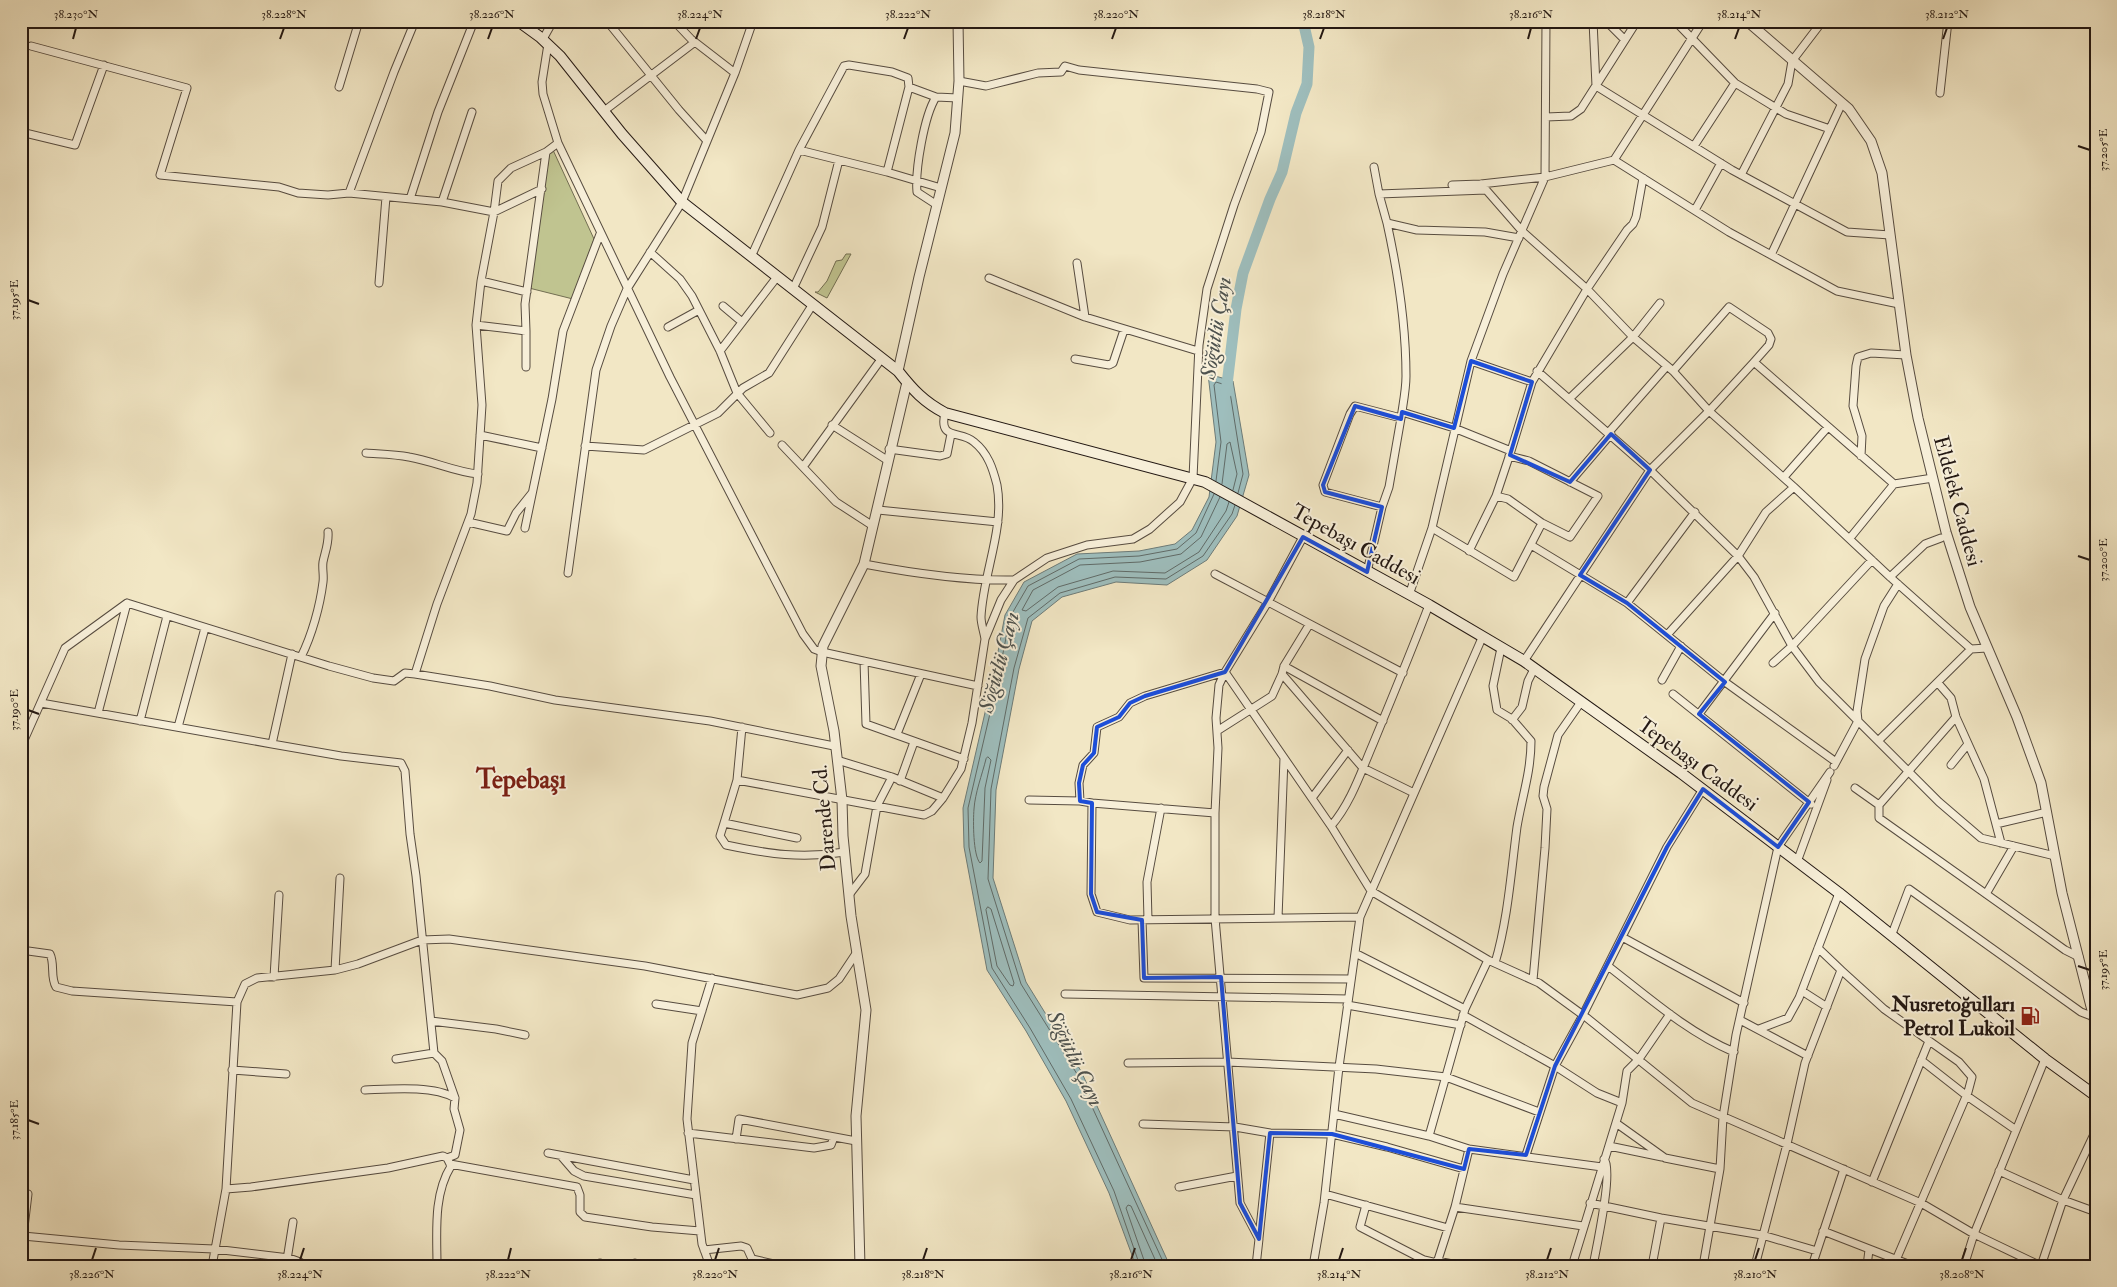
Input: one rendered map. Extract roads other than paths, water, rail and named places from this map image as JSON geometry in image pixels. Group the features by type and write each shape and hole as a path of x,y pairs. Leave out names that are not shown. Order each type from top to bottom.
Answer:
{"main road":[{"name":"Tepebaşı Caddesi","path":"518,21 545,42 682,202 898,371 912,390 932,406 945,414 1205,482 1249,504 1303,537 1524,661 1702,790 1839,893 2045,1059 2096,1096"}],"street":[{"path":"338,86 359,21"},
{"path":"349,193 415,21"},
{"path":"410,199 438,112 474,21"},
{"path":"554,21 545,42 542,82 543,94 558,143 600,234 695,426 804,634 814,649 822,652 978,686"},
{"path":"607,21 678,110 707,141"},
{"path":"674,21 695,42 735,73"},
{"path":"568,573 596,370 611,326 627,289 682,202 735,73 753,21"},
{"path":"898,371 955,133 959,80 958,21"},
{"path":"1408,595 1432,528 1471,361 1545,177 1546,21"},
{"path":"1593,21 1596,86"},
{"path":"1606,21 1624,40"},
{"path":"1546,117 1571,116 1581,109 1638,21"},
{"path":"1675,21 1691,40 1735,83 1786,114 1830,129"},
{"path":"1379,194 1483,187 1545,177 1614,160 1704,21"},
{"name":"Eldelek Caddesi","path":"1747,21 1849,109 1871,140 1882,173 1906,356 1946,532 1970,607 2041,783 2062,893 2095,1022"},
{"path":"1741,175 1788,84 1792,61 1818,27 1819,21"},
{"path":"1940,93 1948,21"},
{"path":"604,111 695,42"},
{"path":"31,46 187,88 160,175 279,187 298,193 328,195 349,193 442,202 494,212 542,189"},
{"path":"21,132 75,145 104,65"},
{"path":"751,256 799,150 844,66 849,65 892,72 908,78 909,87 887,172"},
{"path":"737,780 924,815 932,811 956,778 964,760 985,639 1001,600 1014,580 1047,558 1087,545 1133,539 1150,528 1180,502 1193,478 1198,352 1210,274 1261,132 1269,92 1079,70 1066,66 1061,72 1038,73 986,86 959,80"},
{"path":"1694,146 1735,83"},
{"path":"1596,86 1741,175 1847,232 1890,235"},
{"path":"909,87 936,97 958,98"},
{"path":"936,97 929,108 916,180 918,192 937,205"},
{"path":"1771,254 1842,103"},
{"path":"442,202 472,112"},
{"path":"415,674 437,604 468,522 478,474 482,405 476,325 481,281 498,181 511,168 546,152 558,143"},
{"path":"799,150 942,188"},
{"path":"526,368 525,304 546,152"},
{"path":"793,289 822,227 839,160"},
{"path":"1614,160 1695,210 1836,291 1899,304"},
{"path":"1695,210 1721,163"},
{"path":"1368,572 1382,507 1389,487 1402,415 1406,378 1400,298 1387,223 1374,167"},
{"path":"1469,551 1496,496 1532,382 1587,289 1633,224 1644,178"},
{"path":"1452,185 1483,187 1521,234 1587,289 1633,337 1670,369 1710,411 1971,649"},
{"path":"379,283 386,197"},
{"path":"1387,223 1417,230 1521,234"},
{"path":"525,528 534,491 563,331 600,234"},
{"path":"650,252 680,279 699,310 720,351 737,393 770,433"},
{"path":"1077,263 1085,317"},
{"path":"720,351 777,277"},
{"path":"988,278 1085,317 1198,352"},
{"path":"481,281 527,292"},
{"path":"1570,398 1633,337 1660,303"},
{"path":"585,446 644,450 718,413 737,393 769,373 813,304"},
{"path":"723,306 742,322"},
{"path":"1524,661 1650,470 1710,411 1754,362 1769,344 1771,339 1768,333 1729,306 1610,433 1570,482"},
{"path":"668,326 699,310"},
{"path":"476,325 526,332"},
{"path":"1076,359 1109,365 1113,363 1124,330"},
{"path":"1861,456 1862,436 1853,406 1858,357 1871,353 1906,356"},
{"path":"803,467 832,425 870,378 882,358"},
{"path":"1471,361 1532,382"},
{"path":"1754,362 1894,484"},
{"path":"1538,371 1610,433 1695,512 1738,556 1754,577 1792,646 1819,682 1939,802 1981,838 2055,856"},
{"name":"Darende Cd.","path":"860,1266 856,1116 866,1010 849,896 842,800 834,746 834,731 820,666 823,646 864,564 878,510 887,460 907,382"},
{"path":"1382,507 1325,492 1323,485 1350,414 1355,406 1454,428 1529,461 1598,496 1570,538 1542,523 1508,499 1496,496"},
{"path":"945,414 943,423 946,430 951,434 964,435 974,441 986,455 993,469 997,488 998,522 986,581 981,618 985,639"},
{"path":"832,425 887,460"},
{"path":"1784,477 1828,427"},
{"path":"890,449 940,456 947,454 951,434"},
{"path":"480,435 542,448"},
{"path":"782,446 836,502 874,526"},
{"path":"366,453 408,456 451,467 462,472 478,474"},
{"path":"1850,538 1894,484 1933,478"},
{"path":"1667,635 1738,556 1766,512 1794,487"},
{"path":"468,522 507,531 516,513 534,491"},
{"path":"878,510 998,522"},
{"path":"1627,603 1695,512"},
{"path":"1432,528 1514,577 1542,523"},
{"path":"301,656 306,645 323,581 323,563 328,542 328,532"},
{"path":"1259,1239 1240,1203 1235,1127 1215,918 1216,718 1219,686 1225,672 1268,602 1303,537"},
{"path":"1890,577 1925,544 1941,538"},
{"path":"1531,545 1627,603 1725,682 1836,762"},
{"path":"1773,663 1792,646 1872,560"},
{"path":"864,564 907,572 986,581 1014,580"},
{"path":"1215,574 1309,625 1403,672"},
{"path":"1703,1266 1720,1169 1723,1117 1734,1052 1778,847 1830,772 1858,721 1857,711 1865,659 1884,606 1898,584"},
{"path":"127,603 373,678 394,681 405,673 415,674 490,686 555,700 649,711 742,727 834,746"},
{"path":"21,747 65,648 127,603"},
{"path":"98,714 127,603"},
{"path":"1331,826 1343,812 1363,768 1429,606"},
{"path":"1699,714 1725,682 1775,613"},
{"path":"140,721 167,616"},
{"path":"1216,731 1272,696 1283,670 1309,625"},
{"path":"178,728 205,628"},
{"path":"1313,1266 1325,1194 1339,1067 1360,917 1482,638"},
{"path":"1662,680 1681,646"},
{"path":"1429,1136 1464,1012 1491,961 1504,925 1521,806 1531,766 1531,741 1512,720 1497,710 1494,696 1495,672 1501,648"},
{"path":"1878,741 1971,649 1987,648"},
{"path":"272,744 292,654"},
{"path":"864,661 866,724 964,760"},
{"path":"1512,720 1522,707 1528,680 1534,669"},
{"path":"1283,670 1383,721"},
{"path":"1283,670 1363,768 1414,794"},
{"path":"1225,672 1331,826 1371,891 1491,961 1533,980 1584,1016 1692,1103 1921,1203 1974,1234 2041,1266 2063,1200 2096,1130"},
{"path":"1080,801 1079,783 1083,765 1094,753 1097,727 1120,717 1130,703 1145,696 1225,672"},
{"path":"897,734 921,674"},
{"path":"1938,683 1951,698 1956,717 1984,779 2001,844"},
{"path":"1674,694 1818,808"},
{"path":"1533,980 1545,848 1547,809 1543,796 1544,787 1558,736 1581,702"},
{"path":"41,704 341,756 400,763 405,771 434,1053 442,1061 455,1098 454,1109 460,1130 454,1155 448,1161 439,1204 436,1226 437,1266"},
{"path":"1956,717 1879,805 1879,818 2065,950 2079,957"},
{"path":"742,727 737,780 720,836 726,845 785,856 818,856 845,852"},
{"path":"900,781 914,742"},
{"path":"1950,765 1968,744"},
{"path":"1312,798 1348,750"},
{"path":"1278,918 1284,758"},
{"path":"837,760 892,777 943,798"},
{"path":"1797,862 1830,772"},
{"path":"849,896 865,874 877,806 892,777"},
{"path":"1855,788 1879,805"},
{"path":"1526,1155 1555,1066 1584,1016 1666,848 1702,790"},
{"path":"1029,800 1080,801 1215,813"},
{"path":"1092,803 1091,894 1098,912 1130,920 1360,917"},
{"path":"1161,808 1146,882 1144,978 1351,979"},
{"path":"1996,824 2047,812"},
{"path":"724,823 797,838"},
{"path":"1986,894 2014,846"},
{"path":"335,970 340,878"},
{"path":"1892,934 1909,889 2095,1022"},
{"path":"1759,1029 1788,1018 1802,991 1839,893"},
{"path":"274,977 279,895"},
{"path":"1622,937 1744,1003"},
{"path":"212,1266 226,1189 232,1070 238,1002 246,984 257,978 335,970 358,964 422,940 449,939 645,966 797,995 828,988 839,979 857,952"},
{"path":"1818,948 1884,1009 1959,1062 1972,1077 1966,1096 1896,1260"},
{"path":"21,950 50,954 53,960 54,983 56,987 72,991 238,1002"},
{"path":"1355,953 1464,1012 1597,1093 1622,1104"},
{"path":"1608,966 1710,1042 1734,1052"},
{"path":"1755,1266 1808,1056 1841,970"},
{"path":"710,1266 700,1231 687,1119 692,1043 712,978"},
{"path":"1802,991 1827,1007"},
{"path":"1066,994 1348,1002 1460,1025"},
{"path":"656,1004 702,1011"},
{"path":"1572,1266 1622,1104 1627,1071 1639,1059 1670,1014"},
{"path":"1740,1020 1808,1056"},
{"path":"431,1021 496,1029 525,1035"},
{"path":"1872,1182 1929,1040"},
{"path":"396,1059 434,1053"},
{"path":"1964,1266 1974,1234 2045,1059"},
{"path":"1921,1060 1966,1096 2016,1130"},
{"path":"1128,1063 1228,1062 1376,1069 1446,1077 1539,1112"},
{"path":"232,1070 286,1074"},
{"path":"365,1090 396,1088 446,1093 455,1098"},
{"path":"1334,1114 1429,1136 1469,1149 1603,1163 1608,1166 1604,1206 1593,1266"},
{"path":"736,1139 739,1118 856,1142"},
{"path":"1616,1123 1665,1158"},
{"path":"1143,1124 1235,1127 1270,1133 1332,1134 1464,1168"},
{"path":"688,1133 814,1148 831,1145 834,1138"},
{"path":"1256,1266 1270,1133"},
{"path":"1609,1146 1720,1169"},
{"path":"1436,1263 1455,1207 1469,1149"},
{"path":"548,1154 694,1180"},
{"path":"226,1189 388,1168 443,1156 448,1161 577,1186 580,1195 580,1212 585,1217 700,1231"},
{"path":"561,1156 574,1171 584,1176 696,1195"},
{"path":"1812,1266 1844,1169"},
{"path":"1999,1171 2063,1200 2096,1212"},
{"path":"1179,1187 1237,1176"},
{"path":"21,1193 28,1194 21,1259"},
{"path":"1325,1194 1448,1228"},
{"path":"1590,1203 1661,1218 1762,1235 1817,1251"},
{"path":"1366,1205 1360,1226 1424,1260 1463,1266"},
{"path":"1455,1207 1583,1226"},
{"path":"1652,1266 1661,1218"},
{"path":"286,1262 294,1222"},
{"path":"1823,1232 1913,1266"},
{"path":"24,1236 119,1245 214,1249 286,1262 300,1262 304,1266"},
{"path":"704,1250 742,1246 747,1248 752,1259 784,1266"},
{"path":"1867,1266 1869,1250"}],"water":[{"path":"1208,374 1233,381 1249,475 1237,516 1207,560 1167,585 1116,582 1062,597 1032,621 1019,669 996,790 993,878 1026,982 1081,1071 1170,1266 1136,1266 1109,1193 1066,1101 1026,1031 987,970 964,847 963,808 993,678 1005,615 1024,582 1077,554 1139,551 1175,544 1192,530 1209,497 1216,442"}],"waterway":[{"name":"Söğütlü Çayı","path":"1226,393 1236,309 1243,273 1282,172 1296,113 1307,84 1309,47 1303,21"}],"place":[{"name":"Nusretoğulları Petrol Lukoil","path":"2030,1016"}],"district":[{"name":"Tepebaşı","path":"521,779"}]}
